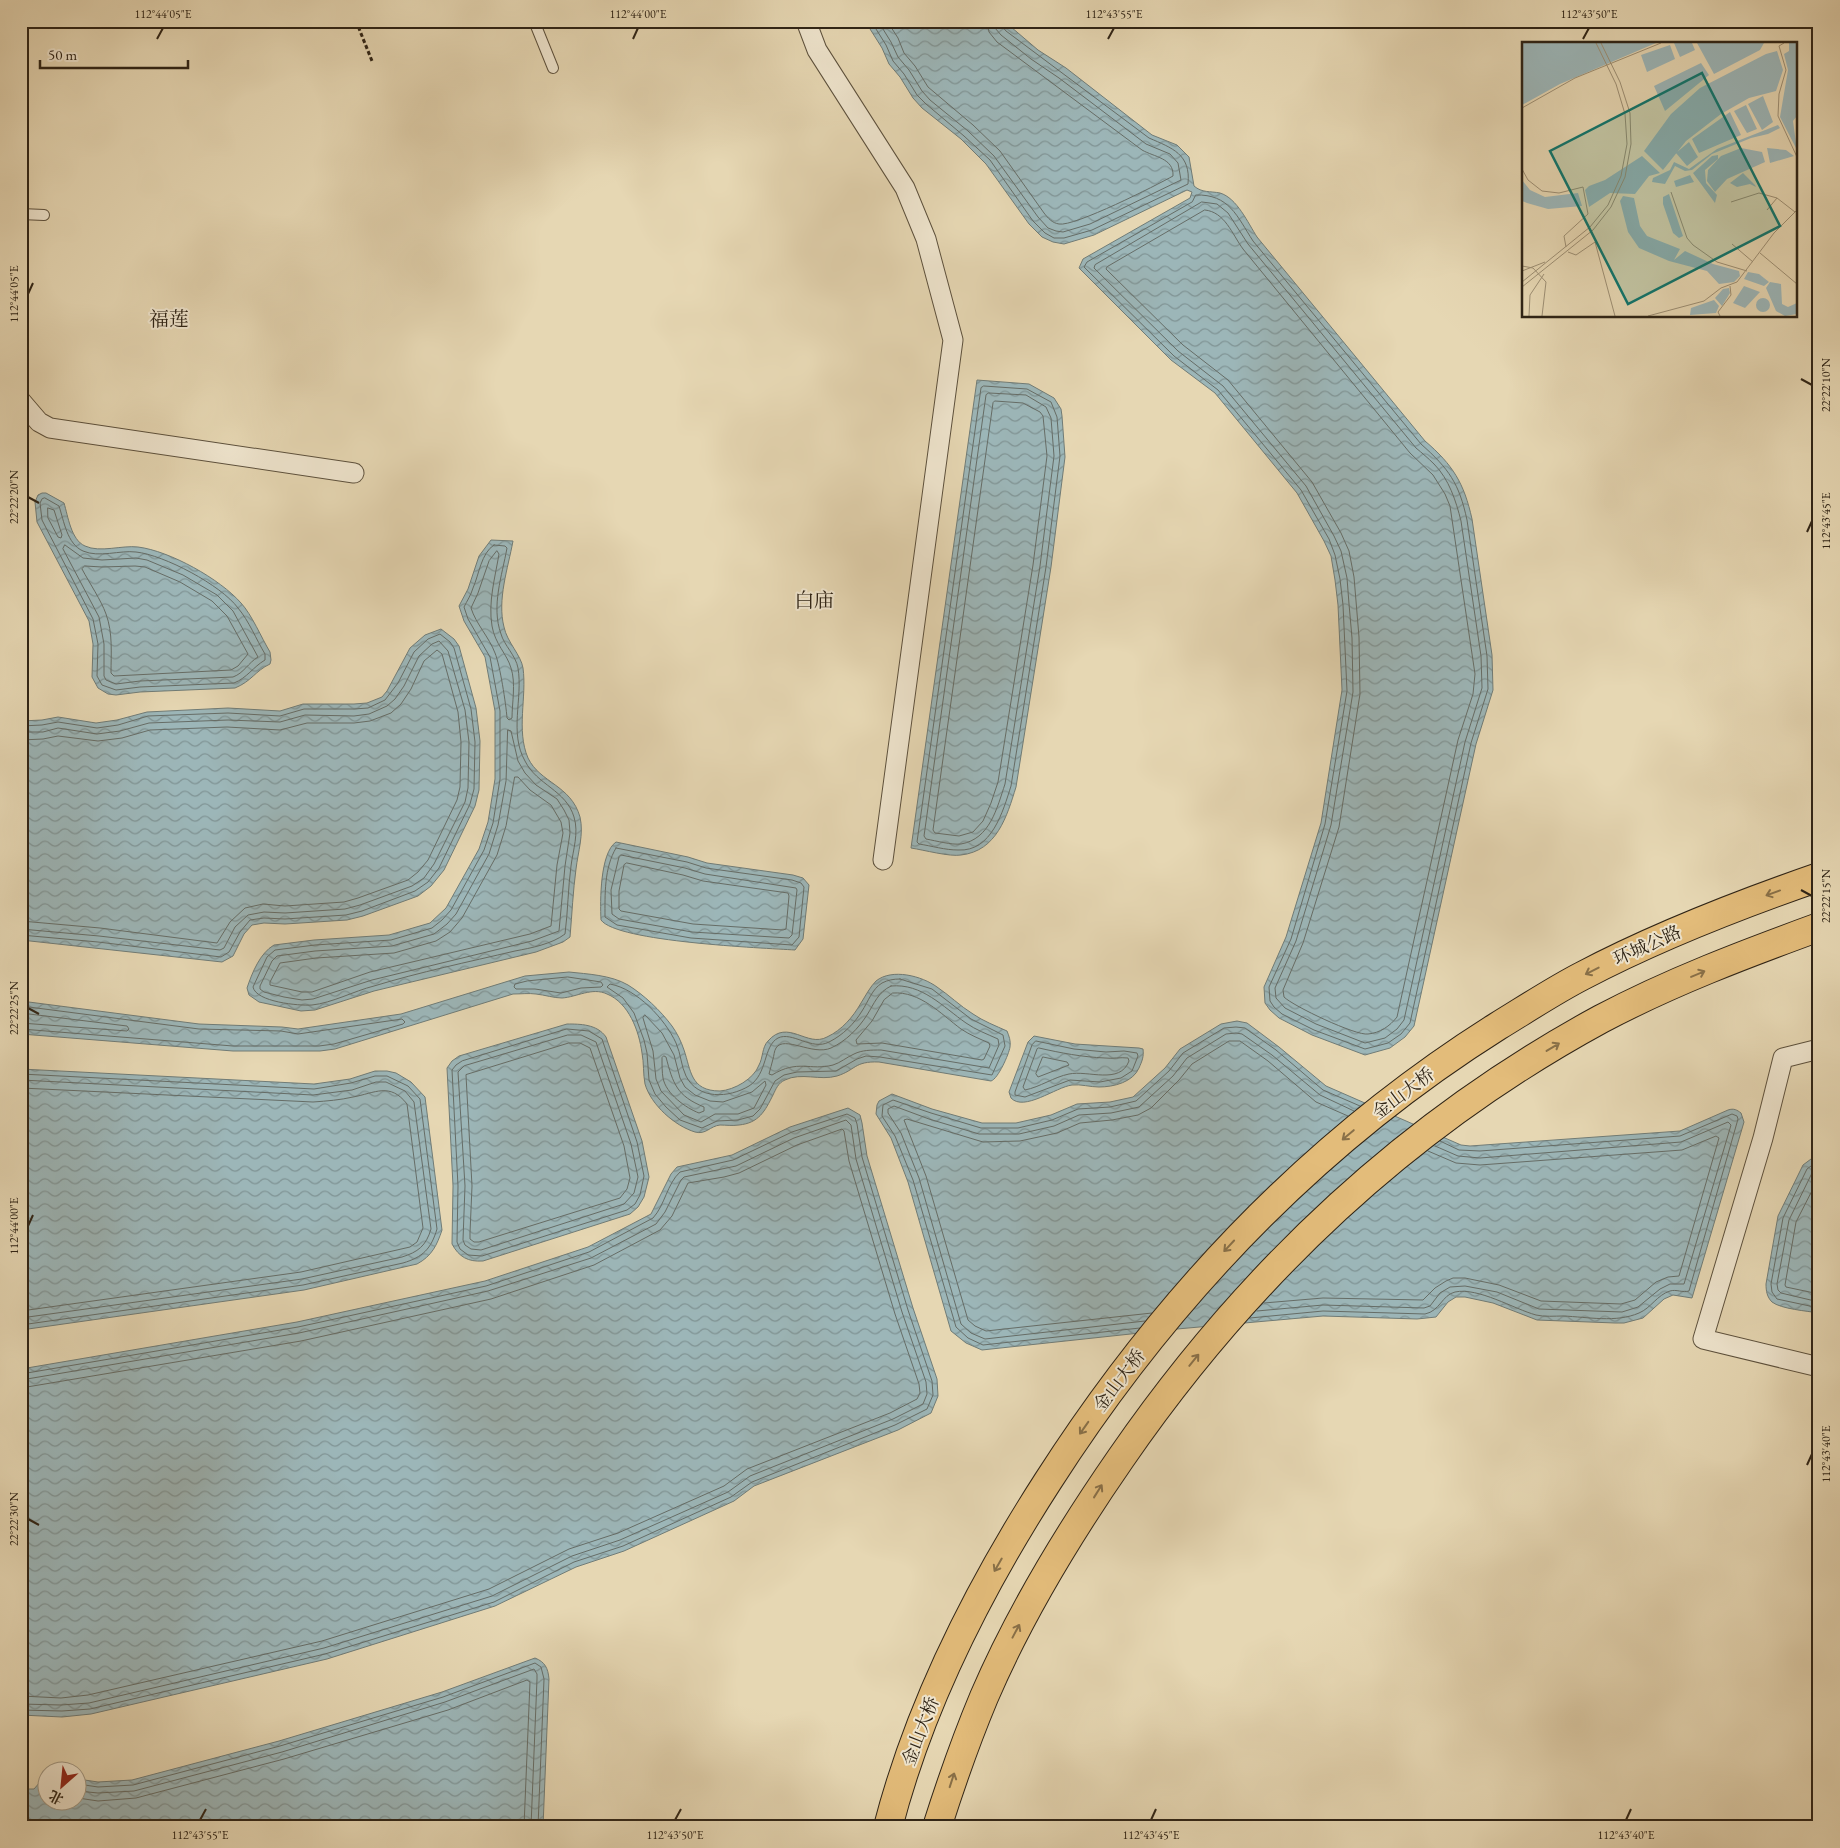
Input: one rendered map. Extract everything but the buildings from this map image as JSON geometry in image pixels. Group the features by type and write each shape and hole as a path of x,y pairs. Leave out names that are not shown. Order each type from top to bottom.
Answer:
{"highway":[{"name":"环城公路","path":"1486,1034 1577,978 1616,959 1733,908 1819,877"},
{"path":"937,1827 953,1776 984,1696 1002,1657 1034,1598 1103,1484 1175,1383 1249,1294 1312,1229 1394,1158 1443,1120 1512,1073 1584,1029 1636,1001 1751,952 1819,927"},
{"name":"金山大桥","path":"888,1827 908,1761 960,1636 992,1575 1027,1515 1063,1458 1120,1378 1207,1270 1314,1163 1415,1082 1486,1034"}],"street":[{"path":"806,21 816,50 905,188 926,240 953,340 883,860"},
{"path":"21,401 39,422 50,428 354,474"},
{"path":"1819,1049 1783,1058 1763,1138 1703,1339 1819,1367"}],"lane":[{"path":"534,21 553,68"},
{"path":"21,214 44,215"}],"path":[{"path":"356,21 372,61"}],"water":[{"path":"865,21 1004,21 1038,50 1066,68 1152,135 1177,145 1189,157 1194,186 1203,191 1220,193 1237,205 1257,237 1425,441 1443,458 1461,485 1472,519 1492,655 1493,690 1476,744 1414,1026 1405,1037 1390,1048 1365,1055 1312,1035 1279,1018 1265,1003 1264,987 1286,937 1321,823 1342,690 1338,605 1331,556 1297,493 1215,393 1171,360 1079,268 1083,259 1190,198 1192,192 1187,190 1094,235 1064,244 1042,237 1029,224 986,164 961,139 922,108 913,98 889,64 882,48"},
{"path":"977,380 1029,384 1054,398 1061,409 1065,457 1051,567 1016,787 1004,820 992,839 984,847 973,852 956,855 911,848"},
{"path":"46,493 64,503 73,533 76,539 85,546 97,549 138,547 165,554 194,568 221,585 241,603 249,614 270,652 270,664 235,688 140,692 116,695 108,694 98,688 92,677 93,644 89,621 37,522 35,502 38,495"},
{"path":"491,540 513,541 502,595 502,617 506,633 520,658 523,668 522,725 528,758 540,773 570,798 576,806 580,817 581,836 575,877 570,937 563,942 536,952 374,991 315,1010 301,1011 259,1002 249,995 247,988 261,958 274,945 314,940 389,935 430,923 446,908 479,849 488,822 495,779 495,711 485,657 464,621 459,606 468,589 479,556"},
{"path":"441,629 454,639 459,646 476,708 480,741 479,790 475,806 444,870 431,886 418,896 347,920 252,925 244,934 233,956 222,962 21,940 21,721 58,717 96,723 147,712 228,708 280,711 303,704 367,703 382,697 387,691 410,648 425,635"},
{"path":"616,842 688,857 707,863 803,878 809,885 803,939 795,950 753,948 661,939 613,928 601,920 601,890 607,856"},
{"path":"569,972 614,979 628,985 646,998 676,1031 693,1078 697,1083 710,1090 720,1091 737,1086 753,1075 760,1062 766,1043 775,1035 783,1032 820,1039 832,1034 851,1018 876,981 890,975 907,975 931,983 977,1017 1007,1031 1010,1047 1000,1071 991,1081 879,1062 860,1064 837,1076 791,1078 779,1084 764,1111 752,1122 739,1125 720,1125 699,1133 687,1129 672,1120 653,1100 645,1084 641,1045 632,1019 615,998 601,992 590,992 562,998 533,994 513,994 335,1049 320,1051 233,1051 21,1034 21,1001 199,1024 298,1029 401,1014 525,976"},
{"path":"1237,1021 1247,1023 1326,1086 1461,1145 1470,1146 1680,1131 1728,1110 1734,1109 1738,1111 1741,1113 1744,1122 1692,1298 1673,1295 1664,1299 1643,1318 1624,1323 1537,1320 1493,1303 1456,1297 1448,1302 1436,1317 1417,1319 1323,1316 1177,1329 982,1350 966,1343 951,1331 908,1182 891,1138 876,1114 879,1101 892,1094 932,1109 982,1123 1016,1123 1051,1115 1077,1104 1110,1102 1133,1097 1165,1068 1180,1049 1221,1024"},
{"path":"567,1024 593,1027 606,1037 642,1141 649,1177 644,1197 638,1207 630,1214 483,1261 473,1261 464,1258 452,1244 453,1186 447,1068 459,1056"},
{"path":"1034,1036 1075,1044 1139,1048 1143,1049 1143,1057 1136,1073 1128,1080 1117,1085 1096,1087 1072,1085 1032,1101 1017,1102 1011,1098 1009,1092 1028,1042"},
{"path":"21,1069 314,1084 350,1079 375,1071 396,1073 411,1082 425,1097 442,1230 438,1241 430,1254 417,1264 304,1290 21,1330"},
{"path":"848,1108 860,1115 867,1156 913,1308 937,1379 938,1396 931,1413 898,1430 754,1486 734,1501 624,1551 576,1567 495,1606 327,1659 91,1714 62,1717 21,1715 21,1369 297,1322 485,1281 588,1247 651,1214 671,1174 677,1167 732,1155 790,1127"},
{"path":"1819,1155 1819,1313 1788,1308 1772,1302 1768,1296 1766,1284 1778,1216 1803,1165"},
{"path":"535,1658 545,1666 549,1679 543,1827 21,1827 21,1789 34,1789 38,1784 38,1810 88,1810 88,1780 98,1782 132,1780 279,1741 442,1692"}],"district":[{"name":"福莲","path":"169,319"},
{"name":"白庙","path":"814,600"}]}
